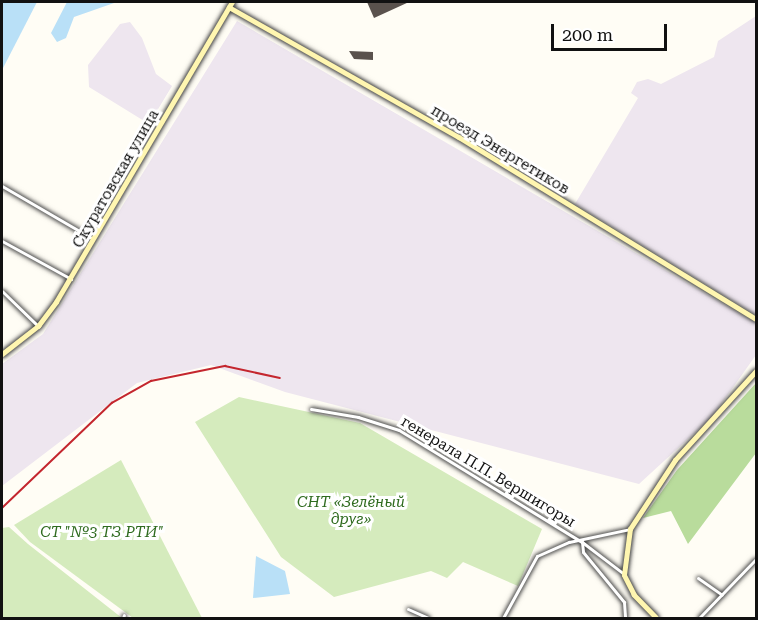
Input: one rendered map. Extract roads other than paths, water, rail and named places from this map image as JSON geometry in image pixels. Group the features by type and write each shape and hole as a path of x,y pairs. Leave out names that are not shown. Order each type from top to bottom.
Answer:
{"street":[{"name":"Скуратовская улица","path":"2,354 38,326 71,279 230,4"},
{"name":"проезд Энергетиков","path":"230,4 459,137 756,319"},
{"path":"2,186 94,240"},
{"path":"2,241 71,279"},
{"path":"2,291 38,326"},
{"path":"656,618 634,595 624,574 630,529 675,460 756,371"},
{"name":"генерала П.П. Вершигоры","path":"311,409 399,430 582,542 624,574"},
{"path":"503,618 537,556 569,542 582,542 630,529"},
{"path":"582,542 582,551 624,602 625,618"},
{"path":"699,618 756,559"},
{"path":"698,578 722,595"},
{"path":"408,609 428,618"}],"water":[{"path":"2,2 37,2 2,70"},
{"path":"67,2 114,3 74,17 66,38 57,42 51,33"},
{"path":"256,556 285,571 290,594 253,598"}],"railway":[{"path":"2,508 112,403 151,381 225,366 280,378"}],"park label":[{"name":"СНТ «Зелёный друг»","path":"351,510"},
{"name":"СТ \"№3 ТЗ РТИ\"","path":"102,533"}]}
